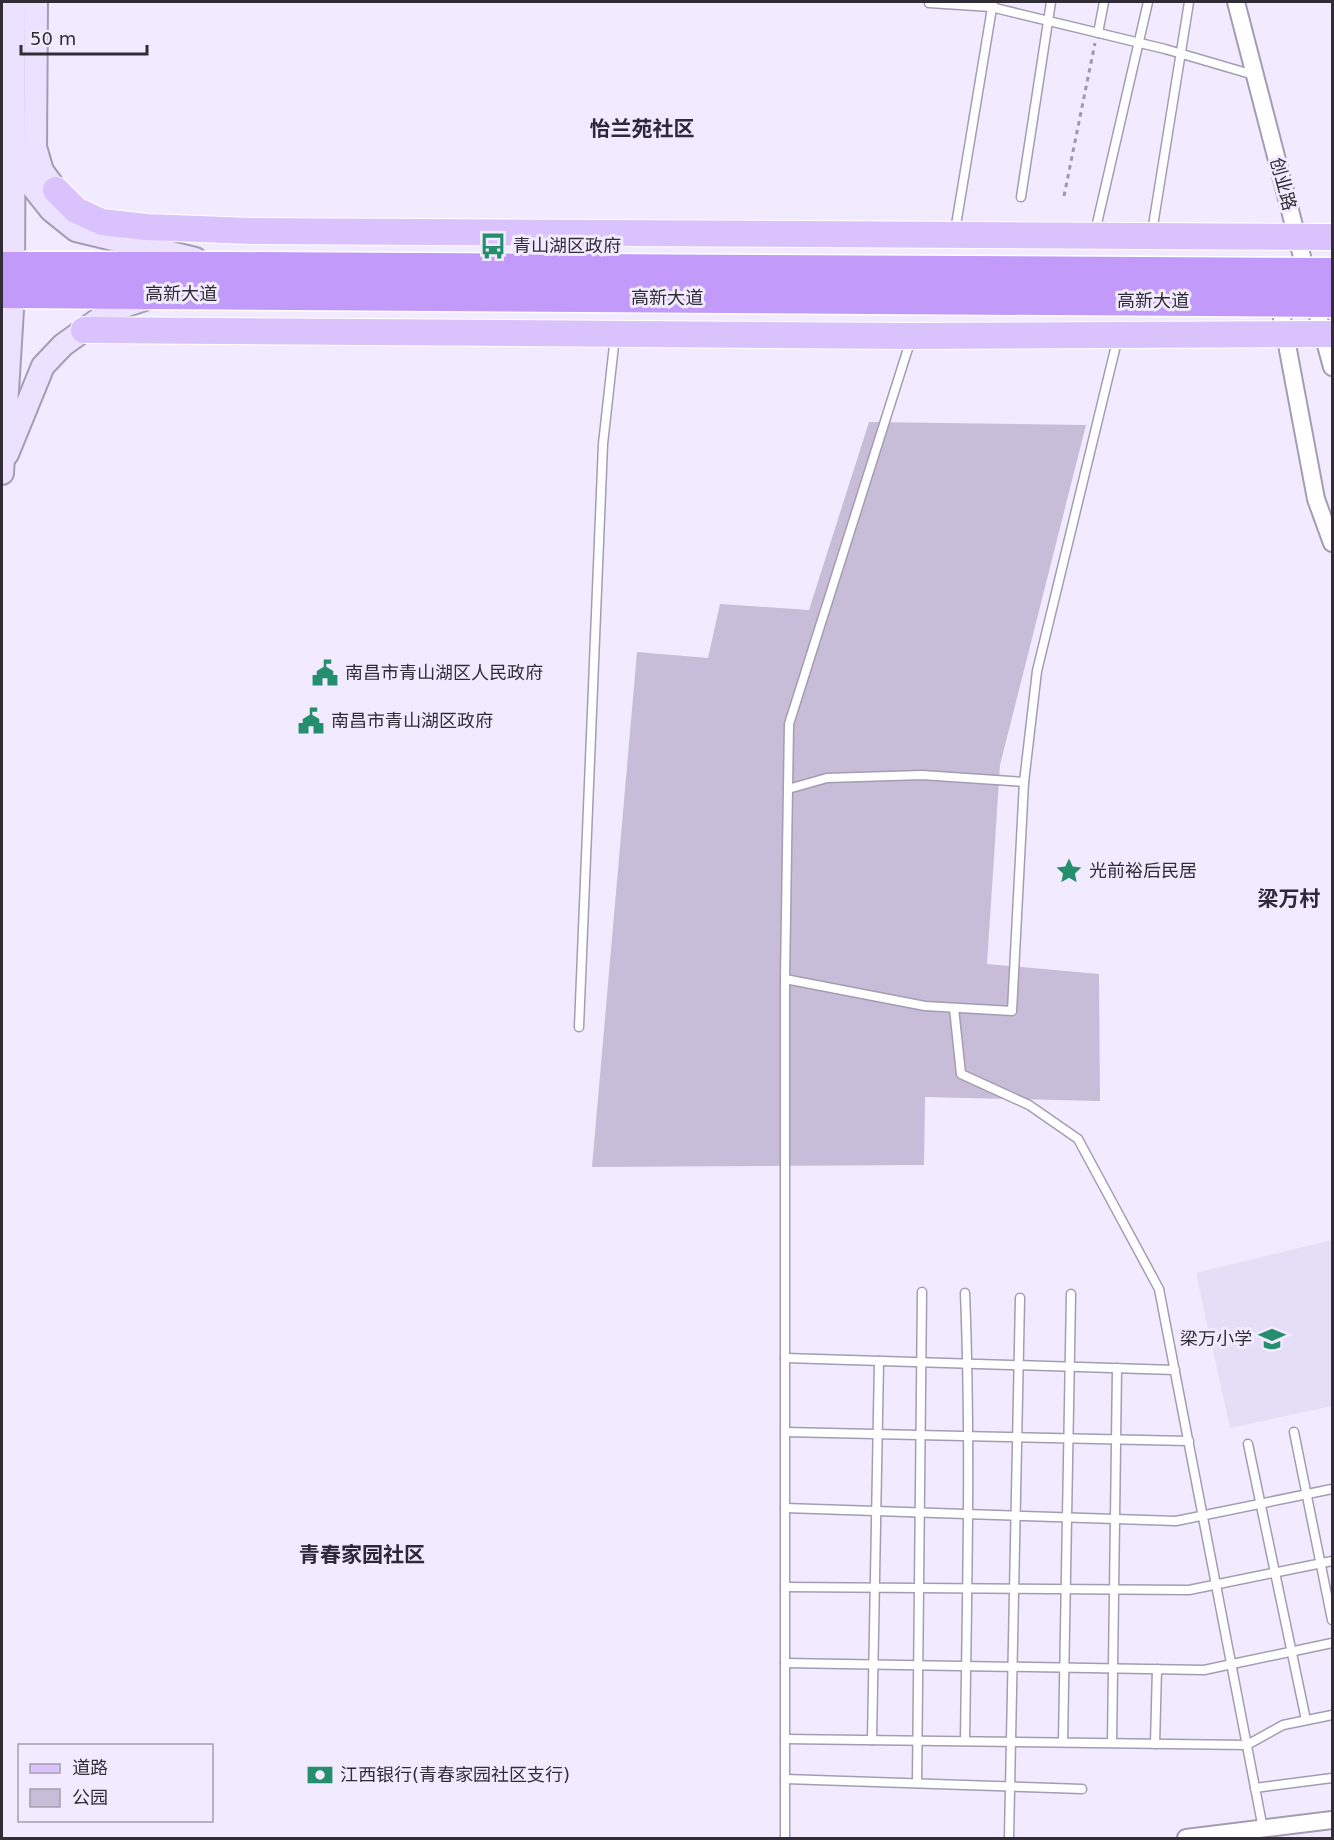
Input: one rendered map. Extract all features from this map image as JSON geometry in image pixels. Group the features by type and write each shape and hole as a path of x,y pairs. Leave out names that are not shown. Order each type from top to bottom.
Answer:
{"highway":[{"name":"高新大道","path":"7,280 232,267 1319,272"},
{"name":"高新大道","path":"7,280 158,294 1323,302"}],"main road":[{"path":"2,473 14,109 14,2"},
{"path":"36,2 35,147 42,171 56,190 76,210 102,222 147,227 263,231 1332,237"},
{"path":"14,109 24,176 51,210 76,230 232,267"},
{"path":"2,466 43,366 63,345 112,310 158,294"},
{"path":"84,330 616,332 912,336 1328,334"}],"street":[{"path":"14,48 25,2"},
{"name":"创业路","path":"1236,2 1296,236 1319,272 1332,367"},
{"path":"1279,302 1316,499 1332,543"},
{"path":"1186,1839 1332,1821"}],"lane":[{"path":"1021,197 1051,2"},
{"path":"1098,33 1104,2"},
{"path":"1094,235 1148,2"},
{"path":"1151,235 1190,2"},
{"path":"929,3 992,4 1254,75"},
{"path":"954,234 992,4"},
{"path":"579,1027 603,444 616,332"},
{"path":"785,979 925,1006 1012,1011 1024,782 1037,672 1119,334"},
{"path":"785,1839 785,979 789,724 912,336"},
{"path":"788,789 827,778 922,775 1024,782"},
{"path":"954,1008 961,1074 1029,1105 1078,1139 1159,1289 1263,1829"},
{"path":"917,1784 922,1292"},
{"path":"965,1293 969,1436 965,1741"},
{"path":"1063,1742 1071,1294"},
{"path":"1009,1839 1020,1298"},
{"path":"785,1358 1175,1370"},
{"path":"872,1740 879,1361"},
{"path":"1112,1743 1117,1368"},
{"path":"785,1432 1189,1441"},
{"path":"1294,1432 1332,1620"},
{"path":"1248,1444 1306,1720"},
{"path":"785,1508 1176,1521 1332,1489"},
{"path":"785,1587 1189,1590 1332,1561"},
{"path":"785,1663 1204,1670 1332,1643"},
{"path":"1155,1744 1157,1669"},
{"path":"785,1739 1247,1745 1283,1725 1332,1715"},
{"path":"1255,1788 1332,1778"},
{"path":"785,1779 1082,1789"}],"path":[{"path":"1064,196 1098,33"}],"shaded area":[{"name":"梁万小学","path":"1332,1240 1332,1406 1230,1428 1196,1273"}],"green space":[{"path":"869,422 1086,425 1000,765 987,964 1099,974 1100,1101 925,1097 924,1165 592,1167 637,652 708,658 720,604 809,610"}],"place":[{"name":"青山湖区政府","path":"493,246"},
{"name":"南昌市青山湖区人民政府","path":"325,673"},
{"name":"南昌市青山湖区政府","path":"311,721"},
{"name":"光前裕后民居","path":"1069,871"},
{"name":"梁万小学","path":"1272,1339"},
{"name":"江西银行(青春家园社区支行)","path":"320,1775"}],"district":[{"name":"怡兰苑社区","path":"642,129"},
{"name":"梁万村","path":"1289,899"},
{"name":"青春家园社区","path":"362,1555"}]}
